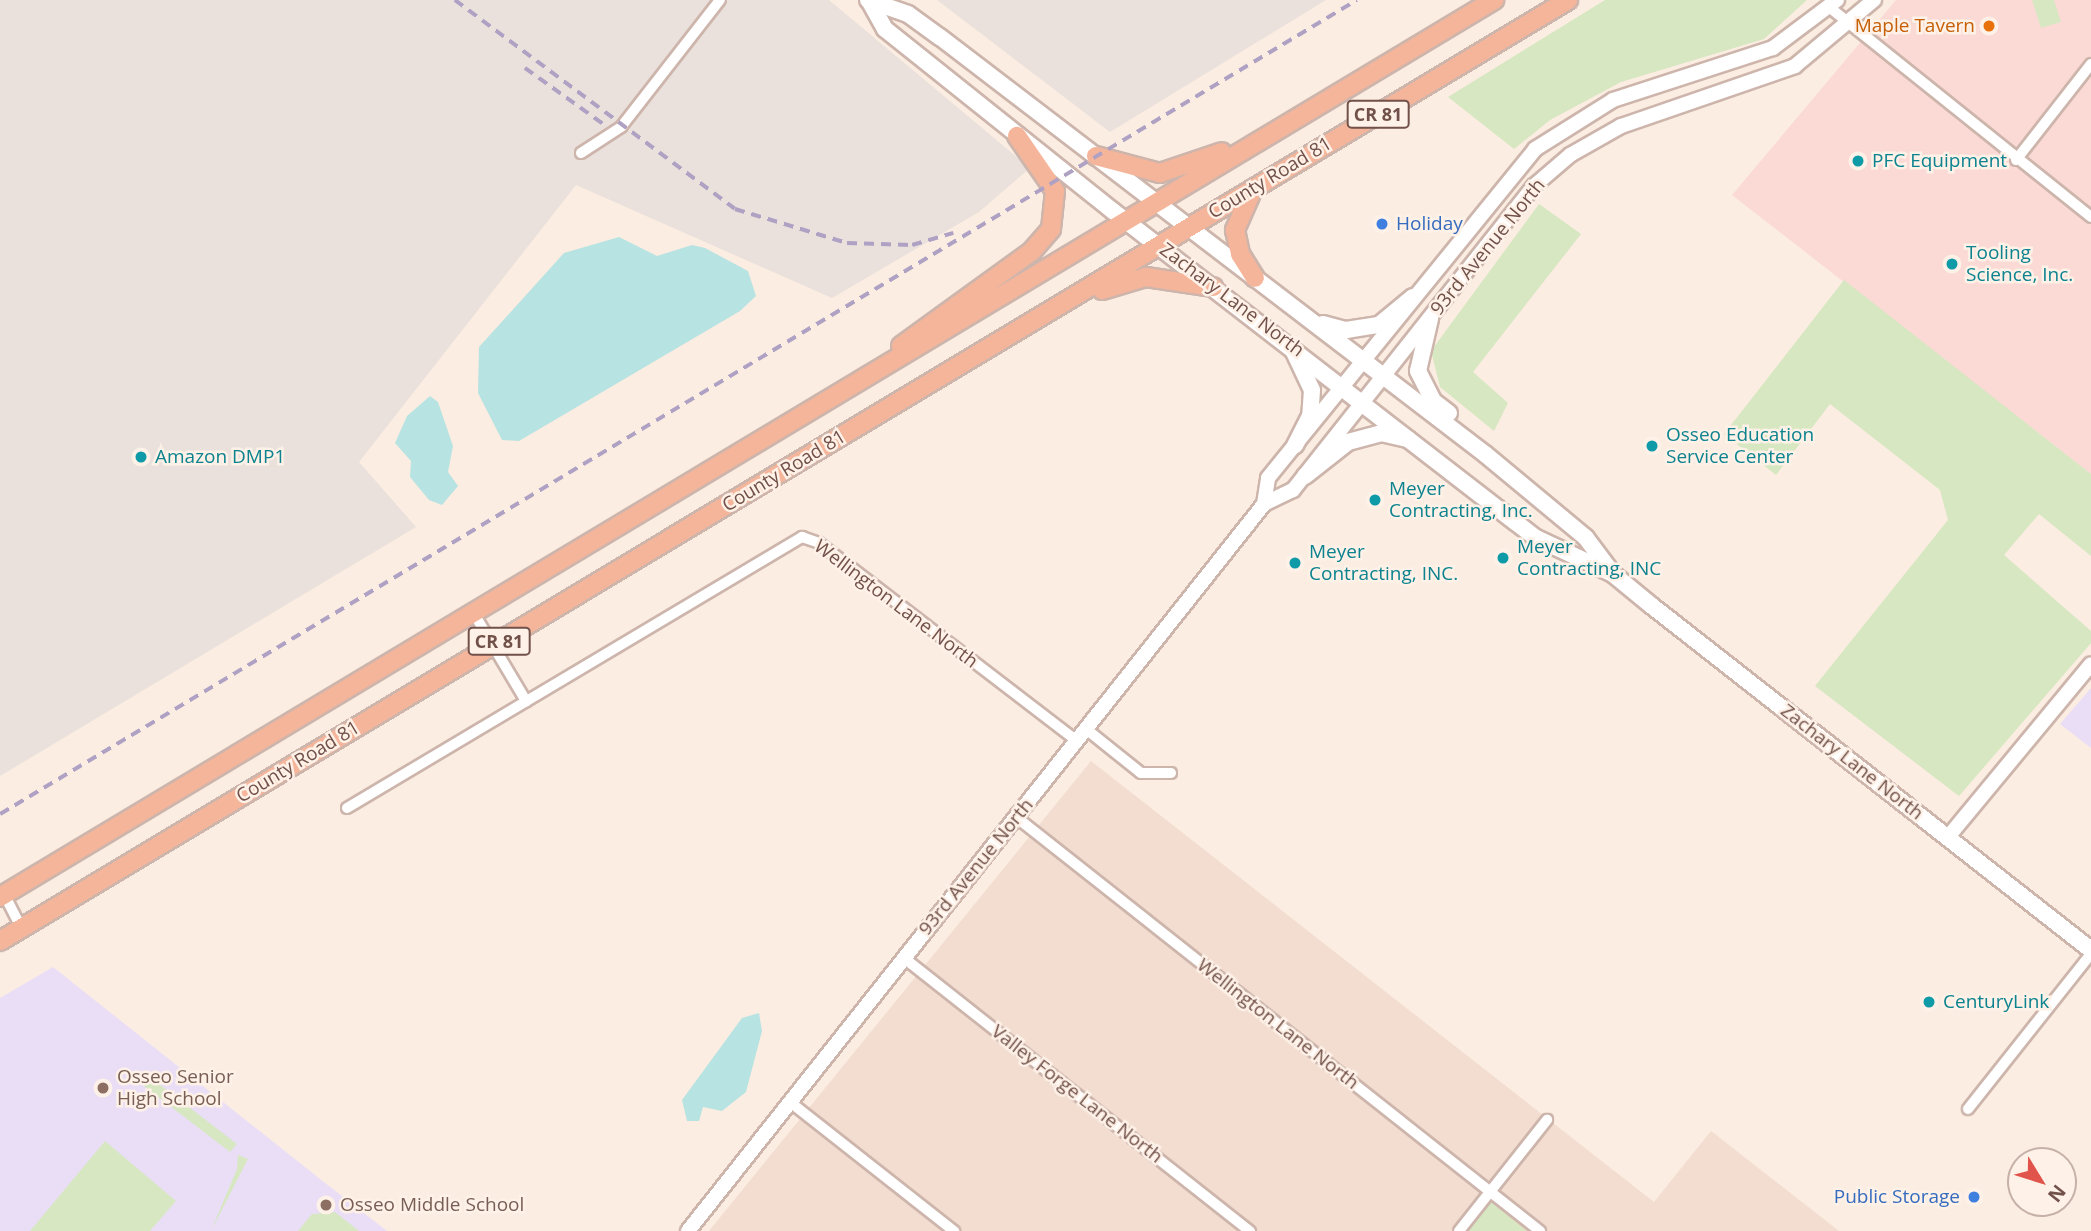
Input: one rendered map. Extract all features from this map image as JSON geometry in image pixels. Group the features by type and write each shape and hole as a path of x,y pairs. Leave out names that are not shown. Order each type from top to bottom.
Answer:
{"highway":[{"name":"County Road 81","path":"1,892 841,393 1494,0"},
{"name":"County Road 81","path":"0,941 1568,0"},
{"path":"1096,156 1144,171 1180,170 1311,110"},
{"path":"841,393 1044,239 1056,212 1055,191 1017,136"},
{"path":"1253,188 1235,230 1240,254 1255,278"},
{"path":"978,356 1133,278 1213,287"}],"main road":[{"name":"Zachary Lane North","path":"869,1 885,29 1126,221 1344,385 1536,538 1614,574 2091,952"},
{"name":"Zachary Lane North","path":"869,1 908,14 1384,376 1518,480 1586,538 1614,574"},
{"path":"1304,315 1358,330 1379,325 1413,297"},
{"path":"1430,319 1417,358 1424,387 1505,457 1518,480"},
{"path":"1286,342 1312,390 1310,416 1295,445"},
{"path":"1305,476 1365,436 1416,442"}],"street":[{"path":"581,153 621,127 720,0"},
{"name":"93rd Avenue North","path":"688,1231 1265,505 1293,490 1305,476 1526,196 1570,155 1621,126 1760,83 1850,26 1874,0"},
{"path":"1833,4 1850,26 2091,217"},
{"name":"93rd Avenue North","path":"1265,505 1268,478 1501,184 1553,134 1613,100 1773,48 1833,4"},
{"path":"2016,160 2091,64"},
{"name":"Wellington Lane North","path":"346,808 802,537 819,543 1082,735"},
{"path":"473,612 526,701"},
{"path":"1948,837 2091,664"},
{"path":"1082,735 1140,772 1171,773"},
{"name":"Wellington Lane North","path":"1016,817 1540,1231"},
{"path":"1,892 21,928"},
{"path":"1968,1109 2091,952"},
{"name":"Valley Forge Lane North","path":"904,958 1250,1231"},
{"path":"790,1101 954,1231"},
{"path":"1459,1231 1547,1120"}],"shaded area":[{"path":"0,0 829,0 1030,168 979,212 832,298 576,185 359,462 416,527 0,776"},
{"path":"937,0 1326,0 1110,132"},
{"path":"1896,0 2091,0 2091,474 1732,195"},
{"path":"2091,688 2091,748 2060,724"},
{"path":"1091,761 1654,1202 1711,1131 1839,1231 709,1231"},
{"name":"Osseo Senior High School","path":"53,967 387,1231 0,1231 0,998"}],"green space":[{"path":"1605,0 1807,0 1764,39 1621,82 1550,120 1514,149 1448,97"},
{"path":"2032,0 2054,0 2061,22 2041,28"},
{"path":"1539,204 1581,234 1473,372 1508,403 1494,431 1440,387 1431,351"},
{"path":"1844,280 2091,474 2091,556 2039,514 2004,555 2091,631 2091,643 1959,796 1815,686 1948,520 1940,490 1830,404 1776,475 1724,434"},
{"path":"146,1074 237,1144 230,1152 140,1083"},
{"path":"105,1141 176,1201 150,1231 30,1231"},
{"path":"238,1155 248,1159 211,1231 237,1169"},
{"path":"1491,1202 1527,1231 1468,1231"},
{"path":"335,1212 359,1231 298,1231 312,1214"}],"water":[{"path":"619,237 657,256 692,245 705,248 748,271 756,296 740,311 519,441 502,440 478,393 479,347 564,253"},
{"path":"430,396 438,402 453,446 448,472 458,486 442,505 429,500 410,477 411,461 395,443 407,416"},
{"path":"759,1013 762,1031 746,1092 722,1111 703,1107 699,1121 687,1121 682,1100 742,1018"}],"railway":[{"path":"455,0 735,209 847,243 912,245 953,233"},
{"path":"0,814 1357,0"},
{"path":"525,68 606,126"}],"place":[{"name":"Maple Tavern","path":"1989,26"},
{"name":"PFC Equipment","path":"1858,161"},
{"name":"Holiday","path":"1382,224"},
{"name":"Tooling Science, Inc.","path":"1952,264"},
{"name":"Osseo Education Service Center","path":"1652,446"},
{"name":"Amazon DMP1","path":"141,457"},
{"name":"Meyer Contracting, Inc.","path":"1375,500"},
{"name":"Meyer Contracting, INC","path":"1503,558"},
{"name":"Meyer Contracting, INC.","path":"1295,563"},
{"name":"CenturyLink","path":"1929,1002"},
{"name":"Osseo Senior High School","path":"103,1088"},
{"name":"Public Storage","path":"1974,1197"},
{"name":"Osseo Middle School","path":"326,1205"}]}
